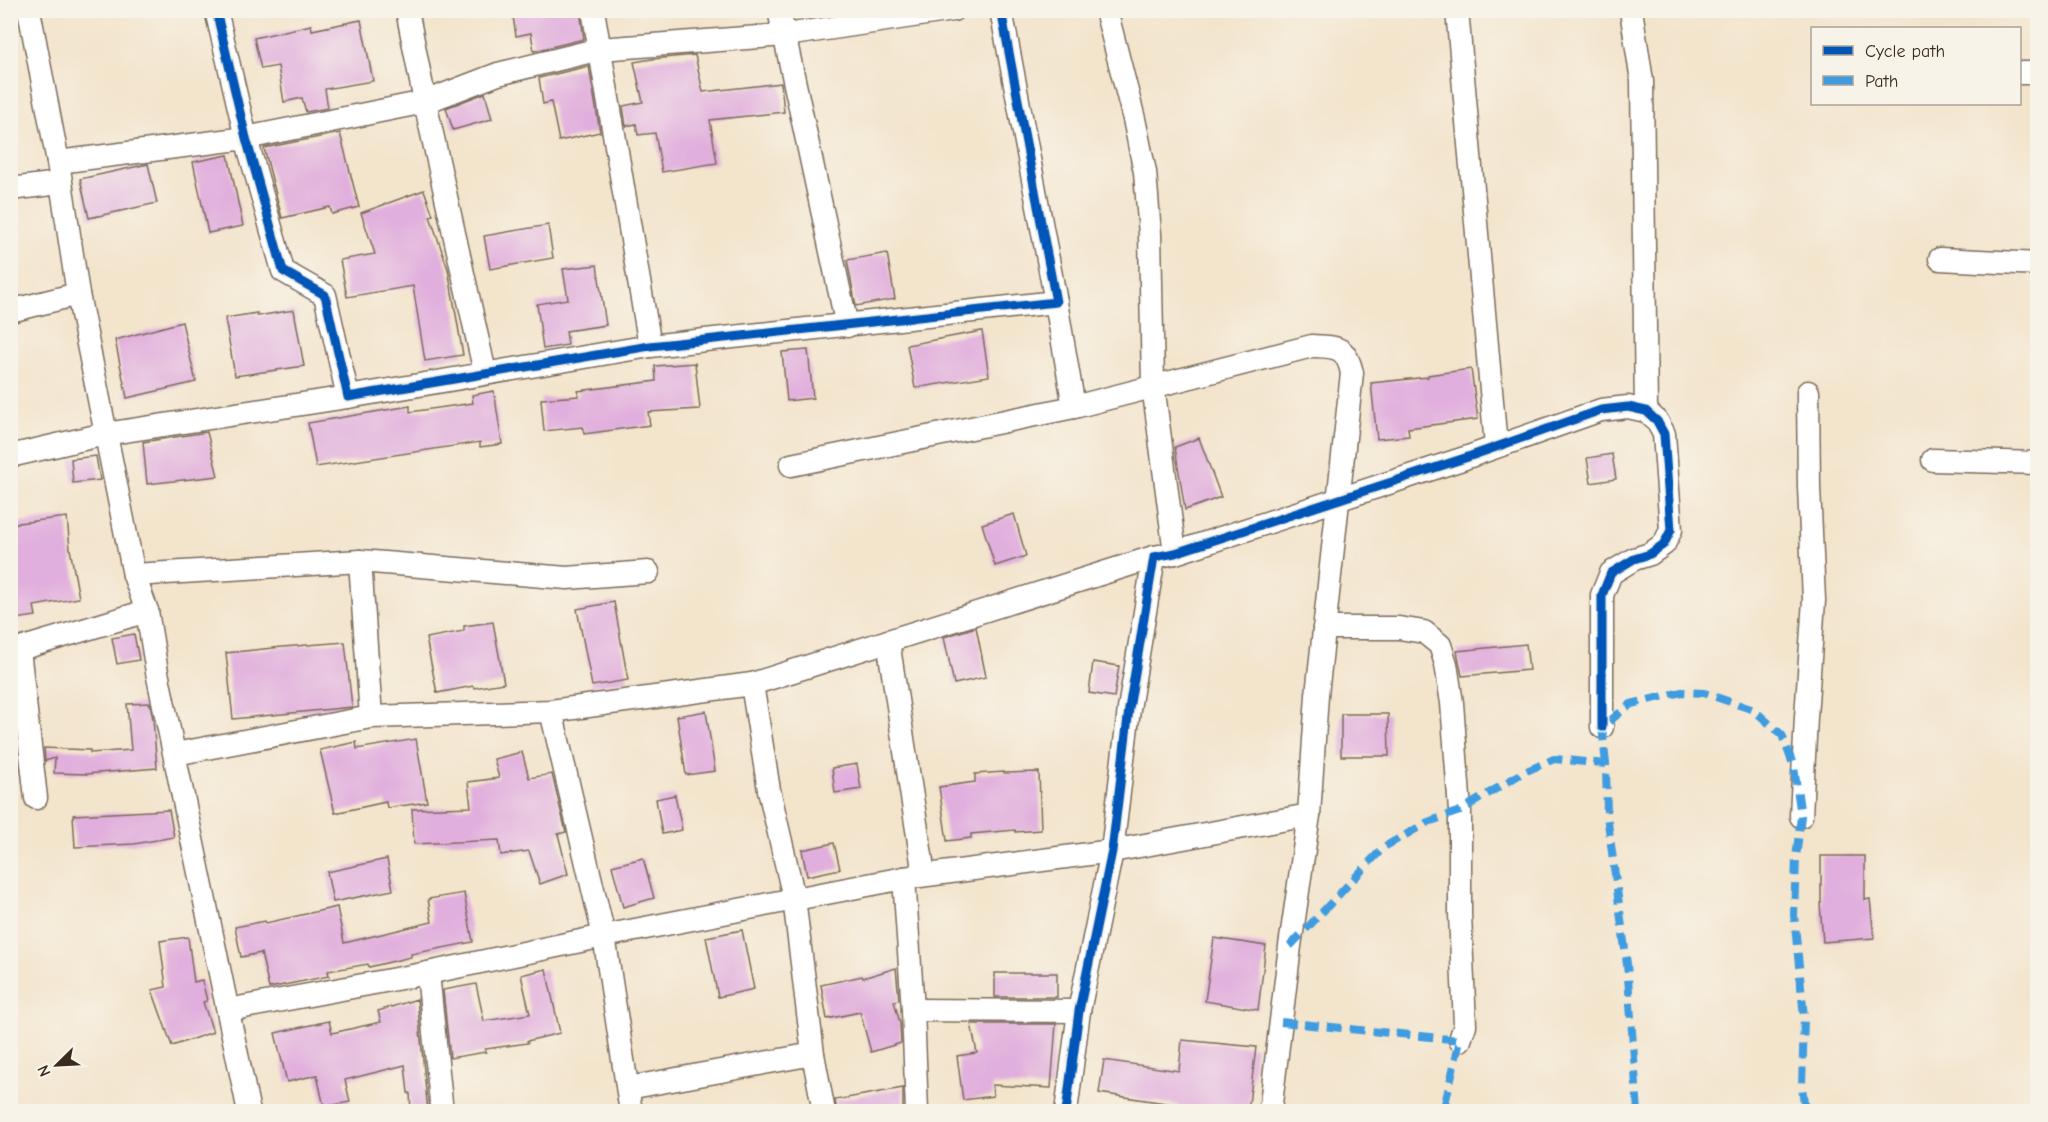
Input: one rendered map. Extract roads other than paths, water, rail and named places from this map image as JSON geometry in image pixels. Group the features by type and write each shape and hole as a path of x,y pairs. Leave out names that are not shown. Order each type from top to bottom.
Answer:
{"street":[{"path":"29,10 59,173 78,294 105,434 134,575 147,611 157,672 249,1112"},
{"path":"216,10 246,138 283,271 325,295 348,396"},
{"path":"407,10 485,373"},
{"path":"593,10 650,346"},
{"path":"779,10 847,326"},
{"path":"10,189 59,173 425,102 498,74 600,50 786,35 953,10"},
{"path":"1001,10 1074,407"},
{"path":"1066,1112 1079,1011 1112,851 1129,709 1164,555 1153,385 1150,234 1145,172 1134,118 1106,10"},
{"path":"1457,10 1496,446"},
{"path":"1631,10 1642,81 1646,411"},
{"path":"2021,72 2037,73"},
{"path":"1940,259 2037,264"},
{"path":"10,311 78,294"},
{"path":"10,456 105,434 650,346 1056,302"},
{"path":"791,465 1074,407 1312,346 1336,347 1344,352 1349,360 1352,373 1317,694 1309,815 1270,1112"},
{"path":"1801,816 1814,600 1808,392"},
{"path":"175,754 371,717 551,711 752,684 1339,499 1601,410 1628,406 1646,411 1657,421 1664,434 1671,530 1664,544 1650,554 1634,559 1611,573 1602,595 1602,727"},
{"path":"1933,460 2037,463"},
{"path":"134,575 360,561 567,578 648,572"},
{"path":"360,561 371,717"},
{"path":"36,798 15,651 147,611"},
{"path":"1324,628 1399,628 1424,632 1440,645 1446,664 1452,703 1460,811 1460,914 1465,1025 1460,1040"},
{"path":"888,641 914,876 913,1010 917,1112"},
{"path":"752,684 769,790 794,898 813,1054 824,1112"},
{"path":"551,711 604,936 631,1112"},
{"path":"228,1010 428,973 794,898 914,876 1112,851 1309,815"},
{"path":"428,973 442,1112"},
{"path":"913,1010 1079,1011"},
{"path":"628,1088 813,1054"}]}
